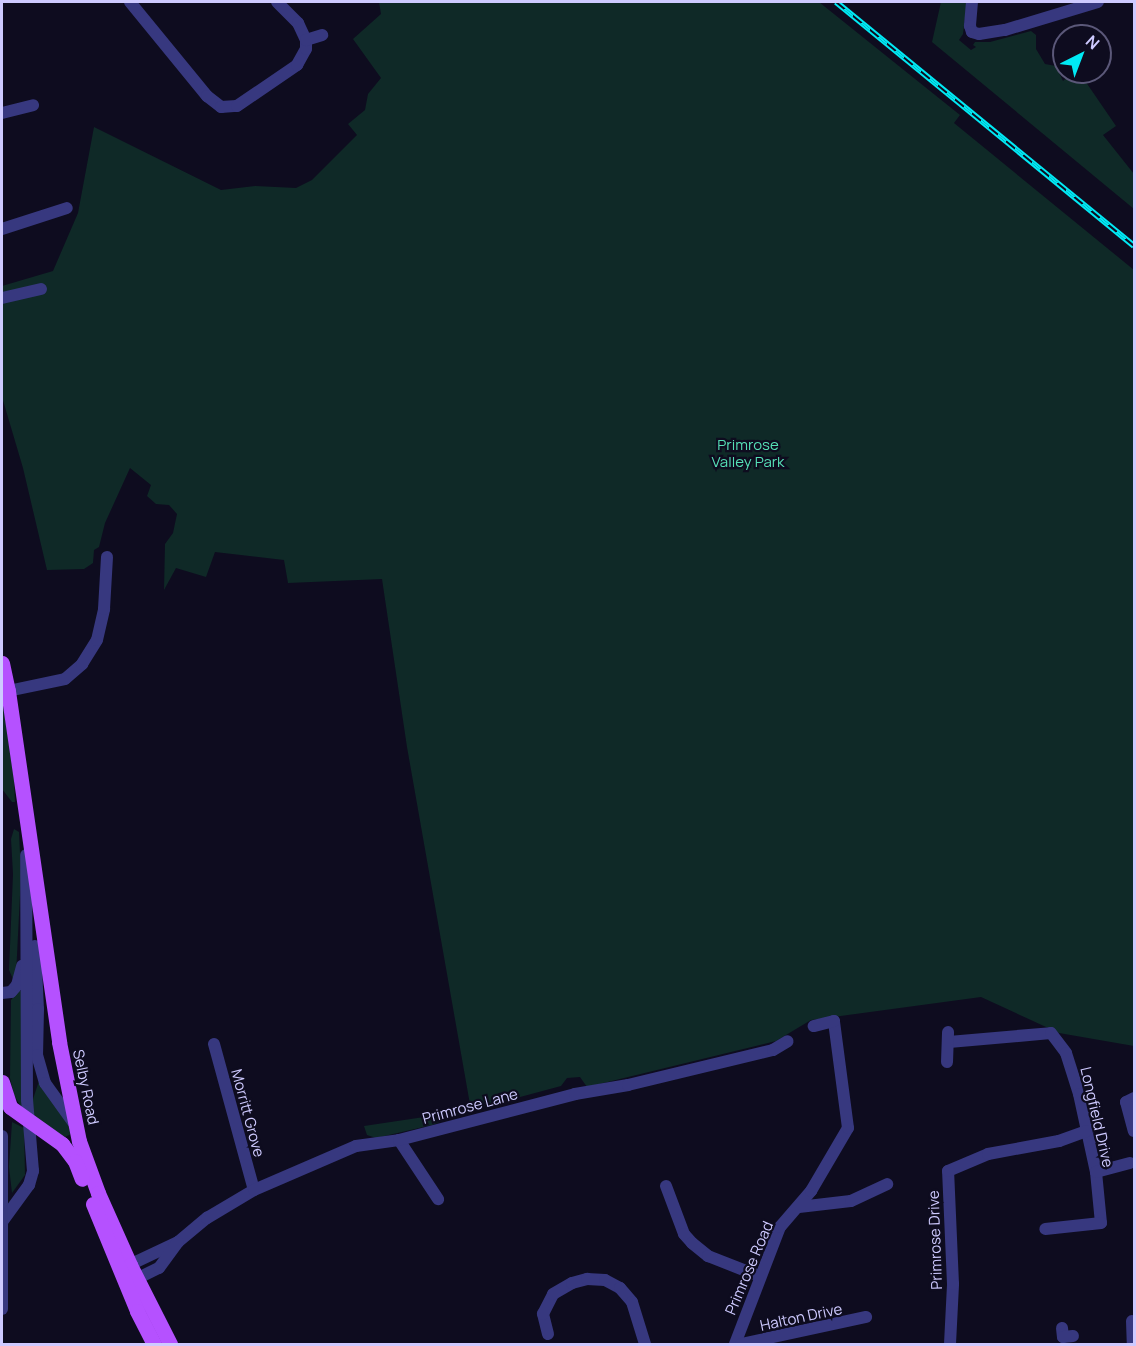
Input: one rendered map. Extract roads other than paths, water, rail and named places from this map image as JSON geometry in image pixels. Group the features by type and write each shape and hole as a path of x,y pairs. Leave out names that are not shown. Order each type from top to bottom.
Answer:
{"main road":[{"name":"Selby Road","path":"2,663 59,1042 78,1133 124,1268"},
{"name":"Selby Road","path":"2,1082 10,1107 62,1144 75,1161 131,1282 170,1344"},
{"name":"Selby Road","path":"131,1282 154,1344"}],"street":[{"path":"130,2 207,96 221,107 237,106 297,65 306,49 306,39 298,23 277,2"},
{"path":"972,2 970,35 1005,30 1098,2"},
{"path":"306,39 322,35"},
{"path":"2,113 33,105"},
{"path":"2,229 67,208"},
{"path":"2,298 41,289"},
{"path":"8,691 65,679 82,664 97,640 102,619 107,557"},
{"name":"Selby Road","path":"25,820 27,1100 30,1123"},
{"path":"26,858 34,926 39,1062 45,1083 78,1133 62,1144"},
{"path":"2,993 11,992 20,980 27,930"},
{"name":"Primrose Road","path":"735,1344 759,1276 780,1227 799,1207 848,1128 834,1021 814,1026"},
{"name":"Longfield Drive","path":"947,1062 948,1037 1051,1033 1066,1053 1079,1094 1096,1172 1101,1223 1045,1229"},
{"name":"Primrose Lane","path":"124,1268 178,1242 207,1218 254,1190 356,1146 399,1140 575,1094 628,1085 773,1050 788,1041"},
{"name":"Morritt Grove","path":"214,1044 254,1190"},
{"path":"27,1100 39,1062"},
{"path":"1134,1098 1126,1102 1134,1131"},
{"path":"2,1222 32,1179 30,1123"},
{"name":"Primrose Drive","path":"950,1344 953,1284 948,1171 988,1154 1059,1141 1086,1131"},
{"path":"2,1136 2,1309"},
{"path":"399,1140 438,1199"},
{"path":"1096,1172 1133,1163"},
{"path":"799,1207 851,1201 887,1184"},
{"path":"666,1186 684,1234 692,1243 708,1256 759,1276"},
{"name":"Primrose Lane","path":"131,1282 159,1268 169,1258 178,1242"},
{"path":"548,1334 543,1314 553,1294 572,1283 587,1279 604,1280 620,1288 632,1302 645,1344"},
{"name":"Halton Drive","path":"741,1344 866,1317"},
{"path":"1132,1321 1133,1344"}],"railway":[{"path":"836,2 1134,246"}],"park label":[{"name":"Primrose Valley Park","path":"748,452"}]}
